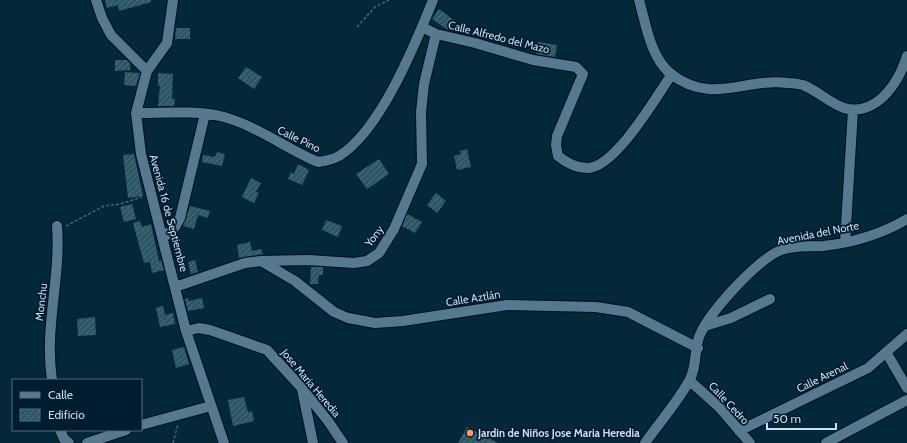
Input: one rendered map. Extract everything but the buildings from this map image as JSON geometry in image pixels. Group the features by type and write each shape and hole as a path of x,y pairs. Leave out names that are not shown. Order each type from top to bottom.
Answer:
{"street":[{"path":"96,0 102,18 111,35 147,71 167,44 173,0"},
{"name":"Calle Pino","path":"136,113 205,114 224,117 244,124 318,162 337,157 349,149 372,123 388,98 422,27 433,0"},
{"path":"639,0 658,59 672,74 688,84 710,90 774,81 803,85 834,104 853,110 870,106 883,96 899,76 907,56"},
{"name":"Calle Alfredo del Mazo","path":"422,27 436,34 475,43 533,60 576,67 582,74 557,136 556,145 558,156 567,163 578,167 590,168 618,150 672,74"},
{"name":"Yony","path":"175,287 231,267 261,261 308,260 354,263 373,257 385,246 410,196 422,164 421,112 424,84 436,34"},
{"name":"Avenida 16 de Septiembre","path":"147,71 136,113 141,154 186,331 224,443"},
{"path":"845,242 853,110"},
{"path":"163,238 175,227 180,218 205,114"},
{"name":"Avenida del Norte","path":"645,443 690,381 699,338 705,326 722,303 767,257 789,248 845,242 878,232 907,219"},
{"name":"Monchu","path":"52,379 49,344 59,258 57,226"},
{"name":"Calle Aztlán","path":"261,261 295,281 334,312 348,318 375,323 411,320 507,305 596,307 628,312 698,348"},
{"path":"705,326 731,318 770,299"},
{"name":"Jose Maria Heredia","path":"186,331 199,328 210,330 268,350 301,387 343,443"},
{"name":"Calle Arenal","path":"739,431 868,368 907,334"},
{"path":"886,352 907,388"},
{"name":"Calle Cedro","path":"690,381 719,407 750,443"},
{"path":"301,387 313,443"},
{"path":"826,443 907,400"},
{"path":"142,425 211,406"},
{"path":"60,431 64,439 69,443"},
{"path":"92,442 123,431"}],"path":[{"path":"357,27 375,7 389,0"},
{"path":"57,226 66,226 104,206 134,200 150,194"},
{"path":"173,443 182,413"}],"place":[{"name":"Jardin de Niños Jose Maria Heredia","path":"470,433"}]}
